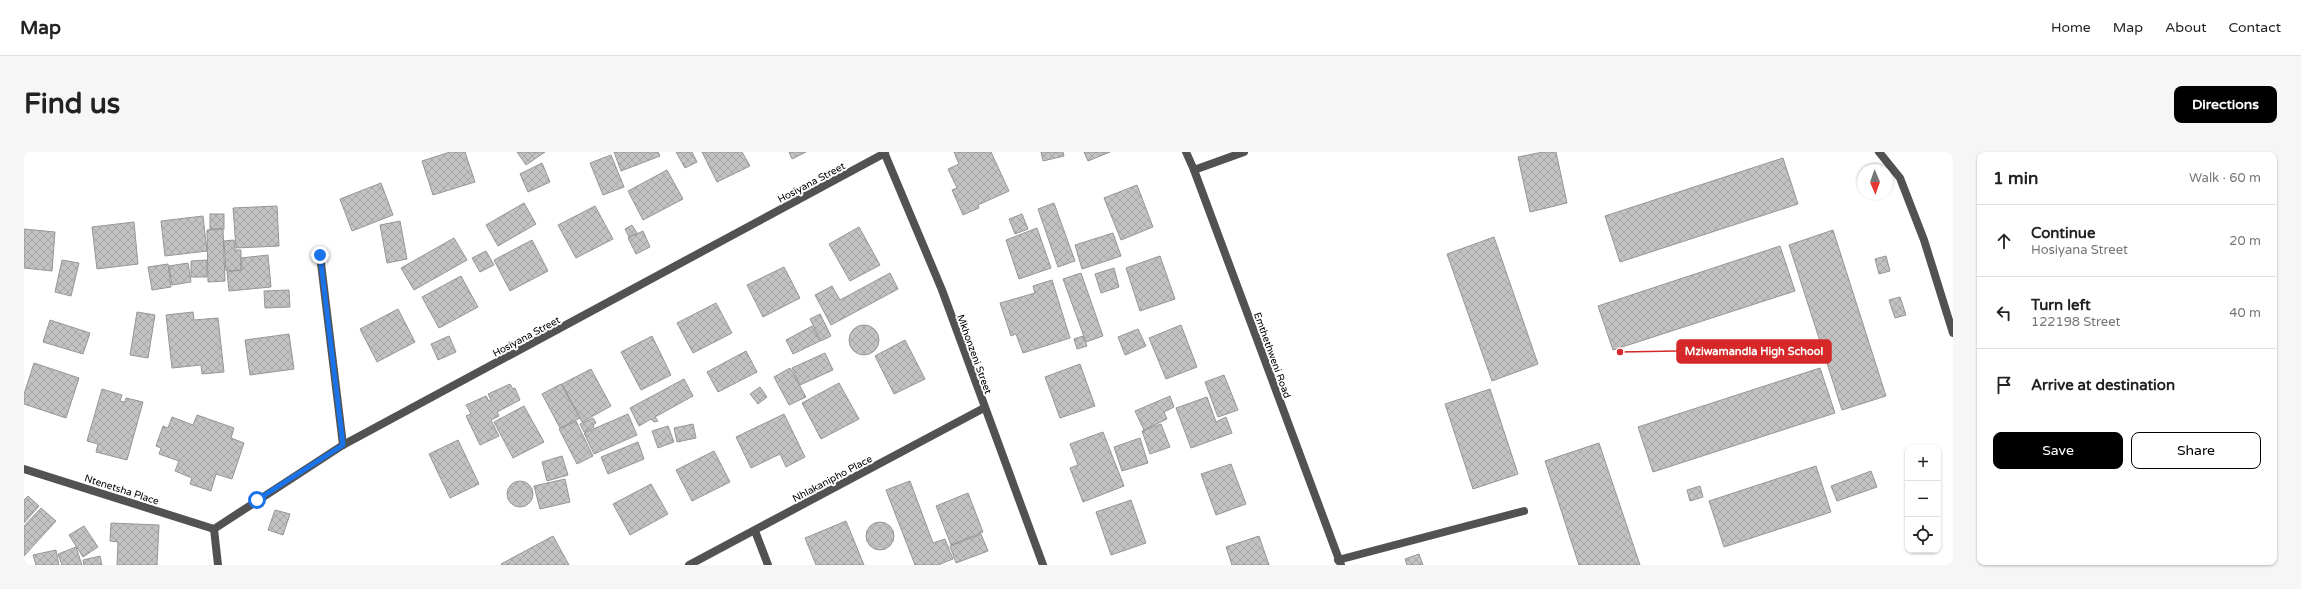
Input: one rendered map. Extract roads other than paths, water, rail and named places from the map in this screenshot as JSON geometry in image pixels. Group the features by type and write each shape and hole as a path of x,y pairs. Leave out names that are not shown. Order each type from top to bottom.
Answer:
{"street":[{"name":"Emthethweni Road","path":"1186,152 1340,562"},
{"path":"1194,170 1244,152"},
{"path":"1879,152 1900,178 1924,240 1953,333"},
{"name":"Mkhonzeni Street","path":"885,153 932,264 1043,565"},
{"name":"Hosiyana Street","path":"214,529 343,445 885,153"},
{"path":"320,255 343,445"},
{"name":"Nhlakanipho Place","path":"689,565 984,408"},
{"name":"Ntenetsha Place","path":"24,469 214,529"},
{"path":"1340,562 1524,511"},
{"path":"214,529 218,565"},
{"path":"755,531 768,565"}],"place":[{"name":"Mziwamandla High School","path":"1620,352"}]}
